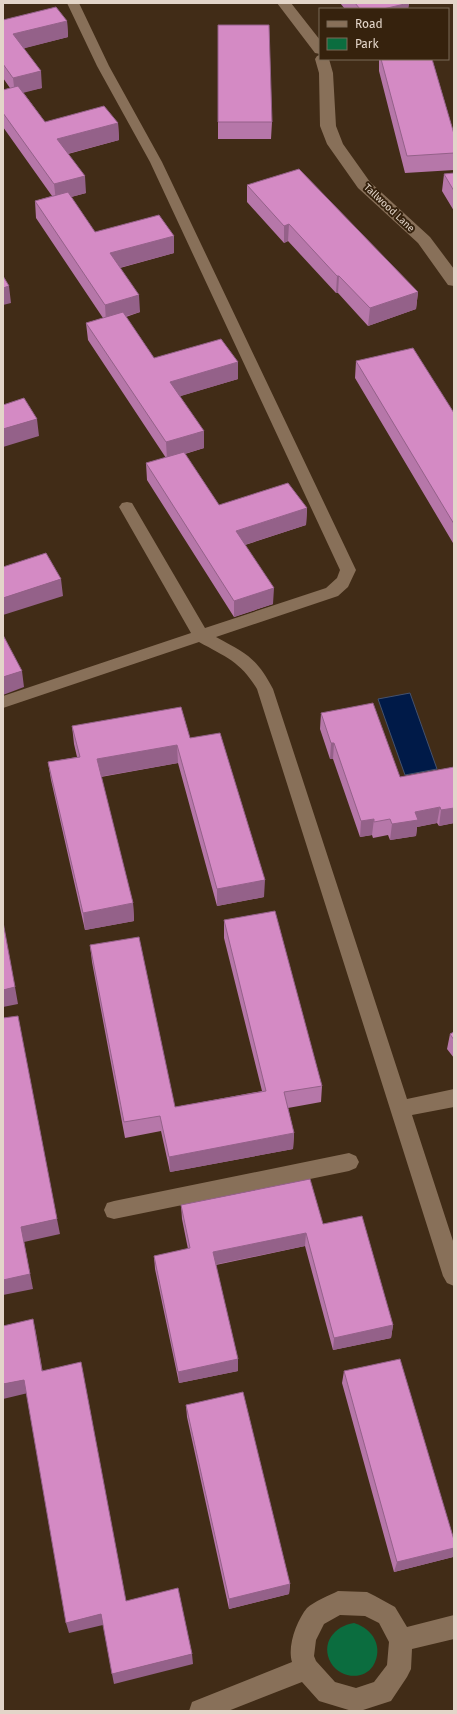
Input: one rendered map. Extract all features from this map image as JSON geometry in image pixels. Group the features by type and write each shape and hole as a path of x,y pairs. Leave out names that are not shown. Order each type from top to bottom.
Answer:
{"street":[{"path":"284,3 319,49"},
{"name":"Tallwood Lane","path":"322,60 326,73 328,126 335,144 364,185 424,240 454,281"}],"lane":[{"path":"3,702 332,592 339,587 346,577 348,570 156,162 103,66 73,3"},
{"path":"126,506 201,636 240,657 254,670 265,689 454,1276"},
{"path":"400,1109 454,1098"},
{"path":"114,1210 349,1162"},
{"path":"338,1603 367,1604 387,1614 401,1640 398,1669 382,1692 356,1700 328,1692 306,1668 302,1656 304,1637 316,1616 338,1603"},
{"path":"401,1640 454,1627"},
{"path":"201,1711 306,1668"}],"green space":[{"path":"354,1623 361,1626 371,1634 377,1646 376,1659 373,1666 369,1671 358,1676 352,1676 340,1672 335,1668 328,1656 327,1649 328,1643 335,1632 340,1628"}],"water":[{"path":"410,693 437,769 405,775 378,699"}],"building":[{"path":"355,3 409,3 387,8 359,8"},
{"path":"56,7 67,21 13,34 41,71 13,78 3,64 3,20"},
{"path":"218,25 269,25 272,122 218,122"},
{"path":"381,60 432,60 454,134 454,153 407,156"},
{"path":"18,86 45,122 104,106 118,123 57,139 85,176 54,184 3,113 3,90"},
{"path":"299,169 418,292 370,308 339,276 337,276 289,224 284,226 247,185"},
{"path":"454,173 454,191 444,174"},
{"path":"68,192 95,232 159,215 174,236 110,253 139,295 105,305 35,201"},
{"path":"3,276 9,286 3,288"},
{"path":"123,312 154,358 221,339 238,362 170,382 204,431 166,442 86,323"},
{"path":"413,348 454,413 454,524 356,361"},
{"path":"24,398 37,419 3,429 3,405"},
{"path":"184,452 219,505 288,483 307,508 236,531 274,588 234,601 146,463"},
{"path":"46,553 61,579 3,598 3,567"},
{"path":"3,635 22,671 3,677"},
{"path":"373,703 400,777 454,767 454,808 441,810 440,807 415,812 418,820 392,824 390,819 374,822 374,819 361,821 334,743 331,743 321,713"},
{"path":"181,707 190,738 220,733 265,880 217,889 177,745 97,759 133,903 83,913 48,762 80,757 72,726"},
{"path":"275,911 322,1086 284,1092 294,1133 169,1157 160,1116 124,1122 90,945 139,937 175,1107 266,1091 224,920"},
{"path":"3,922 15,987 3,990"},
{"path":"18,1016 57,1219 21,1227 30,1274 3,1280 3,1018"},
{"path":"454,1032 454,1040 450,1034"},
{"path":"310,1179 323,1224 362,1216 393,1325 334,1338 306,1233 213,1252 238,1359 178,1372 154,1256 190,1248 181,1205"},
{"path":"33,1319 42,1371 81,1362 126,1601 178,1588 192,1654 112,1674 101,1614 66,1623 24,1380 3,1384 3,1326"},
{"path":"400,1359 454,1540 454,1548 397,1562 344,1371"},
{"path":"243,1392 290,1584 229,1599 186,1405"}]}
